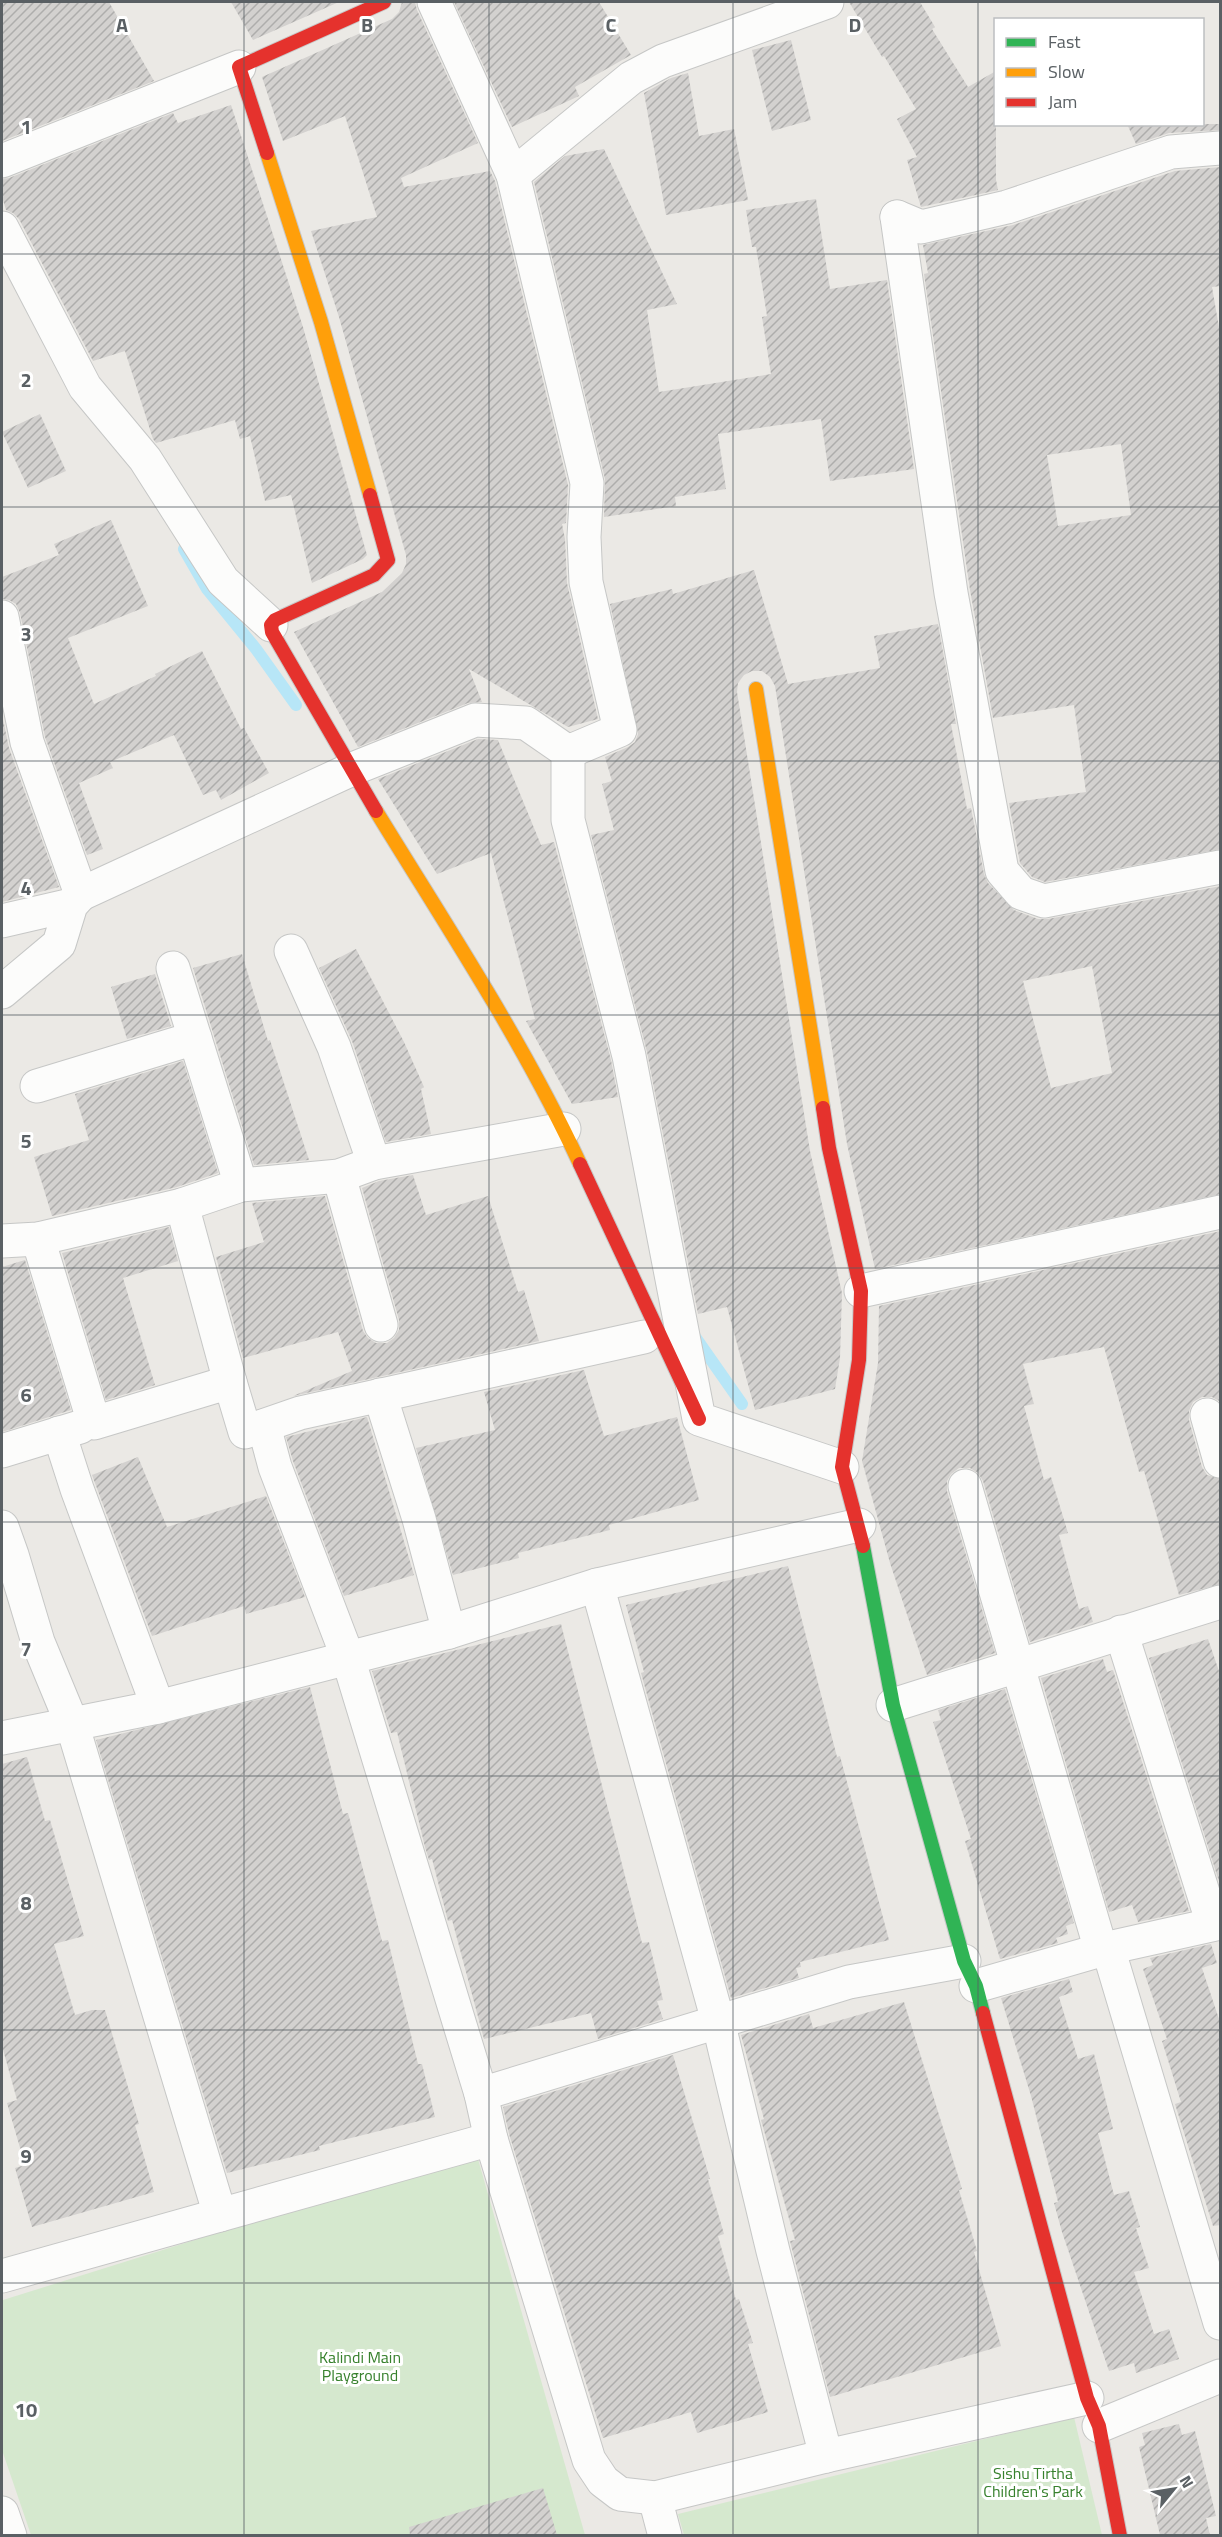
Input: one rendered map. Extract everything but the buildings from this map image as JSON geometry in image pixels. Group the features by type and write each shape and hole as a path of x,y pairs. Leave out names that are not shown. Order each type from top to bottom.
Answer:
{"street":[{"path":"2,161 238,68 384,2"},
{"path":"434,2 513,175 588,483 584,537 586,582 620,730 568,752"},
{"path":"513,175 631,78 663,61 827,2"},
{"path":"238,68 321,322 388,560 374,575 275,620 271,625"},
{"path":"1221,148 1171,152 1006,207 921,227 897,217 951,594 1002,871 1021,893 1044,901 1221,867"},
{"path":"2,228 85,387 145,459 223,581 271,625 272,632 350,770 496,1005 564,1129 699,1419 842,1467"},
{"path":"2,617 27,742 76,899 59,944 2,992"},
{"path":"756,689 829,1148 861,1291 860,1360 842,1467 858,1525 893,1705 1093,2412 1120,2535"},
{"path":"2,921 76,899 350,770 475,720 526,723 568,752"},
{"path":"568,752 568,820 629,1056 699,1419"},
{"path":"291,951 334,1047 374,1163"},
{"path":"173,968 241,1185"},
{"path":"37,1086 195,1038"},
{"path":"2,1241 38,1239 182,1205 241,1185 339,1176 374,1163 564,1129"},
{"path":"339,1176 381,1325"},
{"path":"182,1205 245,1432 300,1413 644,1336"},
{"path":"861,1291 1221,1212"},
{"path":"38,1239 94,1423"},
{"path":"2,1452 230,1382"},
{"path":"380,1395 419,1519 449,1632"},
{"path":"1207,1414 1221,1461"},
{"path":"264,1426 275,1467 348,1658 481,2094 491,2139 589,2460 603,2481 620,2494 655,2498 826,2456 1093,2412 1221,2376"},
{"path":"59,1433 77,1489 158,1707"},
{"path":"965,1486 1018,1666 1221,2323"},
{"path":"2,1738 158,1707 449,1632 597,1585 858,1525"},
{"path":"2,1527 38,1642 72,1724 220,2215"},
{"path":"597,1585 718,2021 772,2251 826,2456"},
{"path":"893,1705 1221,1602"},
{"path":"481,2094 849,1982 970,1973 1105,1949 1217,1924 1121,1632"},
{"path":"2,2276 491,2139"},
{"path":"655,2498 665,2535"},
{"path":"2,2513 10,2535"}],"green space":[{"name":"Kalindi Main Playground","path":"476,2152 585,2535 31,2535 2,2450 3,2300"},
{"name":"Sishu Tirtha Children's Park","path":"1074,2417 1102,2535 684,2535 678,2514"}],"waterway":[{"path":"184,549 207,589 256,649 296,705"},
{"path":"693,1334 742,1404"}],"traffic: fast":[{"path":"863,1546 893,1705 964,1961 976,1986 983,2013"}],"traffic: slow":[{"path":"267,153 321,322 370,495"},
{"path":"756,689 823,1108"},
{"path":"376,811 509,1029 558,1118 580,1164"}],"traffic: jam":[{"path":"267,153 239,67 384,2"},
{"path":"370,495 388,560 374,575 275,620 271,625 272,632 376,811"},
{"path":"823,1108 829,1148 861,1291 859,1360 842,1467 863,1546"},
{"path":"580,1164 699,1419"},
{"path":"983,2013 1087,2398 1099,2426 1120,2536"}]}
